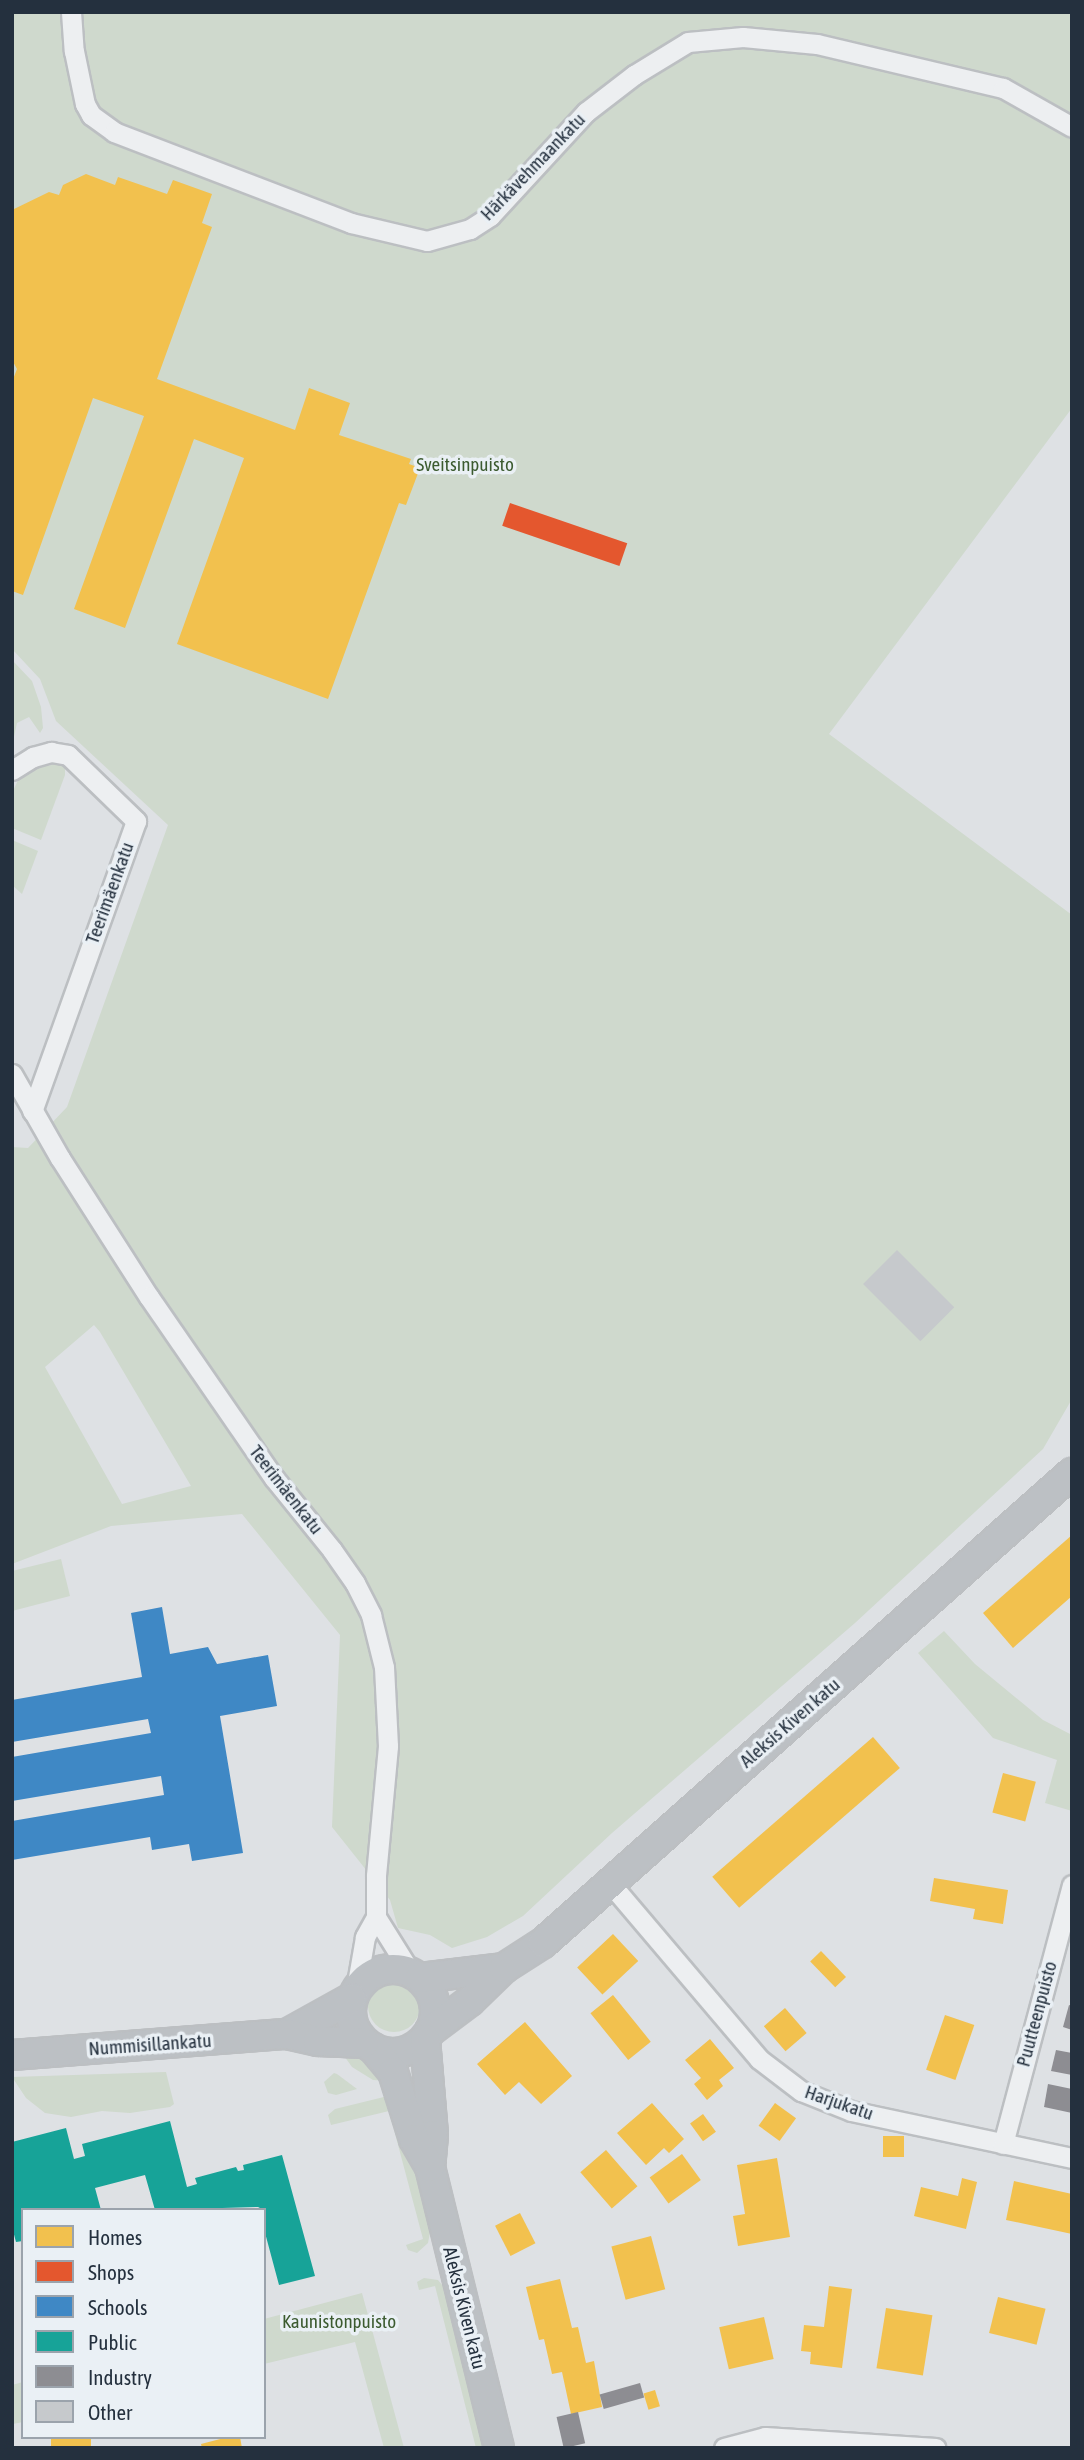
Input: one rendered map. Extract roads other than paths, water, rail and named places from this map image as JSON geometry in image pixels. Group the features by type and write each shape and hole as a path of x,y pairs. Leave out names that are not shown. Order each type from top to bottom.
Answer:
{"street":[{"name":"Härkävehmaankatu","path":"71,12 74,51 85,104 92,114 114,132 351,223 427,241 470,229 490,216 586,112 634,75 688,42 743,37 817,44 1003,88 1072,127"},
{"name":"Teerimäenkatu","path":"12,770 42,754 59,752 68,755 136,821 32,1111"},
{"name":"Teerimäenkatu","path":"12,1074 109,1236 222,1406 355,1583 371,1615 384,1667 388,1746 376,1876 376,1917 365,1937 354,1993"},
{"name":"Aleksis Kiven katu","path":"430,2167 433,2135 427,2035 470,2001 504,1968 543,1943 1072,1473"},
{"name":"Harjukatu","path":"609,1882 759,2059 801,2091 851,2111 1072,2158"},
{"name":"Puutteenpuisto","path":"1003,2144 1072,1885"},
{"path":"376,1917 433,1997 434,2021 427,2035 400,2053 369,2045 352,2022 354,1993 364,1979 387,1969 416,1975"},
{"name":"Aleksis Kiven katu","path":"416,1975 504,1968"},
{"name":"Nummisillankatu","path":"287,2034 354,1993"},
{"name":"Nummisillankatu","path":"12,2055 287,2034 318,2041 369,2045"},
{"name":"Aleksis Kiven katu","path":"369,2045 393,2072 414,2138 430,2167 499,2448"},
{"path":"724,2448 765,2437 936,2448"}],"park label":[{"name":"Sveitsinpuisto","path":"465,465"},
{"name":"Kaunistonpuisto","path":"339,2322"}]}
